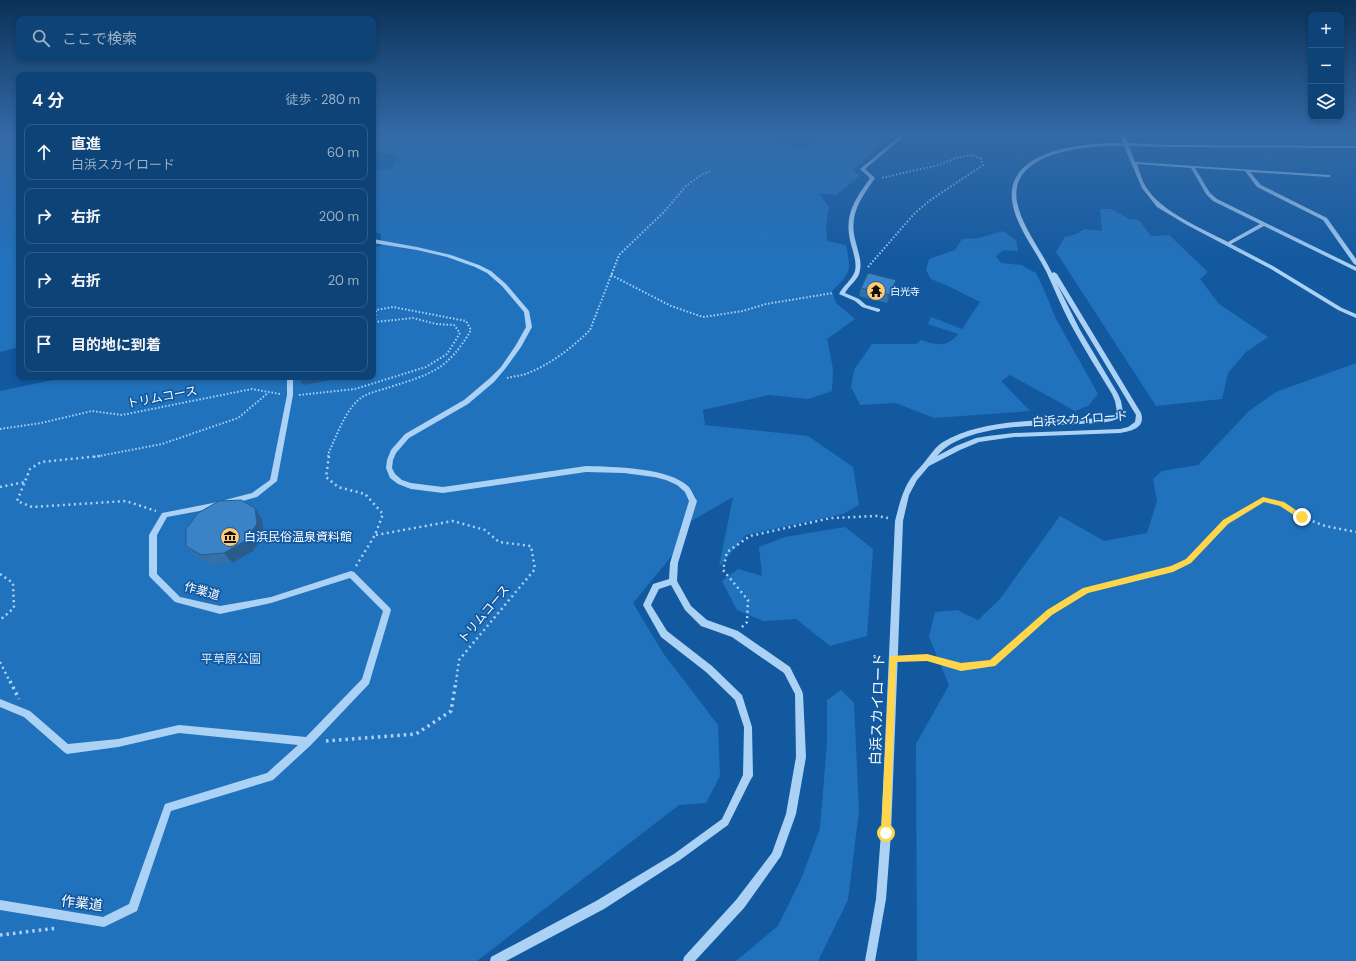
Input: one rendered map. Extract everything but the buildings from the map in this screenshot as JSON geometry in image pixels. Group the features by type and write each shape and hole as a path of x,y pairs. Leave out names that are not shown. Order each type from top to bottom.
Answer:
{"street":[{"name":"白浜スカイロード","path":"870,961 881,899 886,833 892,658 899,521 912,481 926,465 932,455 944,445 952,440 972,433 990,428 1017,425 1106,420 1117,416 1120,412 1116,397 1072,321 1040,255 1023,226 1014,191 1020,177"},
{"path":"1140,177 1144,188 1159,206 1189,224 1271,267 1340,309 1356,316"},
{"path":"1198,177 1211,198 1356,269"},
{"path":"1252,177 1259,186 1325,220 1356,262"},
{"path":"873,178 850,213 850,234 858,269 852,284 844,290 842,294 862,302 864,306 878,310"},
{"path":"1228,244 1264,224"},
{"path":"376,242 394,244 472,264 490,272 527,312 529,327 525,336 507,362 492,380 466,402 416,430 399,443 390,460 389,468 392,476 400,482 411,486 443,490 586,469 629,471 673,480 686,489 693,501 674,563 673,581 688,608 704,623 734,634 787,670 799,694 801,757 791,814 776,856 740,904 688,961"},
{"name":"白浜スカイロード","path":"926,465 958,448 983,439 1014,434 1131,429 1138,423 1140,419 1135,408 1052,271 1040,255"},
{"path":"165,515 224,504 254,495 272,481 290,395 290,380"},
{"name":"作業道","path":"0,904 104,922 133,907 168,807 270,777 308,742 366,680 387,610 351,574 271,600 220,610 178,600 153,575 153,535 165,515"},
{"path":"495,961 600,905 677,857 725,822 748,776 748,727 739,698 709,669 664,634 647,604 656,586 673,581"},
{"path":"0,704 27,714 66,749 118,743 179,729 308,742"}],"path":[{"path":"492,380 527,374 541,367 583,338 590,330 619,255 664,212 686,186 698,177"},
{"path":"873,178 887,177"},
{"path":"868,268 914,214 929,201 965,177"},
{"path":"610,275 671,306 702,317 743,311 766,304 844,290"},
{"name":"トリムコース","path":"351,574 375,535 383,514 365,494 338,487 326,477 329,452 349,410 363,396 428,375 443,366 457,351 471,330 466,321 393,307 376,310"},
{"name":"トリムコース","path":"0,429 41,423 92,411 122,415 252,389 290,395 355,389 426,366 447,354 460,333 454,325 436,324 413,318 376,322"},
{"path":"165,515 126,501 32,507 17,501 30,469 41,462 95,457 162,444 238,418 270,392"},
{"path":"0,487 25,482"},
{"path":"892,658 927,658 961,667 992,663 1049,613 1086,591 1173,569 1189,561 1225,522 1263,499 1282,504 1302,517 1326,526 1356,532"},
{"path":"734,634 747,622 748,600 723,570 727,552 750,536 831,518 876,516 899,521"},
{"name":"トリムコース","path":"308,742 416,734 452,711 459,660 535,569 531,546 499,542 484,530 453,521 375,535"},
{"path":"0,574 13,583 14,608 0,620"},
{"path":"0,662 27,714"},
{"path":"0,935 59,928"}],"green space":[{"path":"0,177 16,177 16,348 0,352"},
{"name":"平草原公園","path":"376,177 859,177 836,195 819,193 829,207 826,226 827,241 846,245 849,260 847,275 832,291 836,303 855,319 827,339 833,369 832,391 808,399 769,395 703,410 705,425 808,436 853,467 859,505 843,514 746,535 719,567 733,497 686,524 680,546 633,603 663,653 718,725 720,776 706,803 679,805 477,961 0,961 0,391 53,380 376,380 376,246 381,246 381,234 376,232"},
{"path":"1100,209 1112,209 1129,219 1139,220 1151,236 1169,235 1208,272 1200,279 1219,304 1268,337 1246,352 1228,373 1222,399 1156,406 1056,252 1065,237 1076,234 1085,229 1102,231"},
{"path":"1003,231 1016,240 1018,251 1003,250 996,256 1001,263 1021,265 1036,273 1056,319 1098,394 1088,406 1075,411 1010,375 1001,381 1030,411 934,418 896,403 860,405 851,387 854,370 872,344 916,344 921,340 936,344 950,342 958,334 928,324 931,317 962,329 980,302 931,279 926,270 929,259 955,250 962,239 979,238"},
{"path":"1356,363 1356,961 917,961 916,744 949,685 929,637 935,612 957,610 978,620 1000,599 1060,516 1104,541 1147,533 1157,501 1153,479 1162,471 1198,465 1249,411 1276,392"},
{"path":"845,527 873,549 867,636 830,646 796,619 763,621 737,610 722,581 738,569 762,576 759,547 785,537"},
{"path":"841,690 854,703 859,811 848,900 818,961 736,961 778,926 802,877 820,828 827,742 827,700"}],"place":[{"name":"白光寺","path":"876,291"},
{"name":"白浜民俗温泉資料館","path":"230,537"}],"route":[{"path":"886,833 892,658 927,658 961,667 992,663 1049,613 1086,591 1173,569 1189,561 1225,522 1263,499 1282,504 1302,517"}]}
